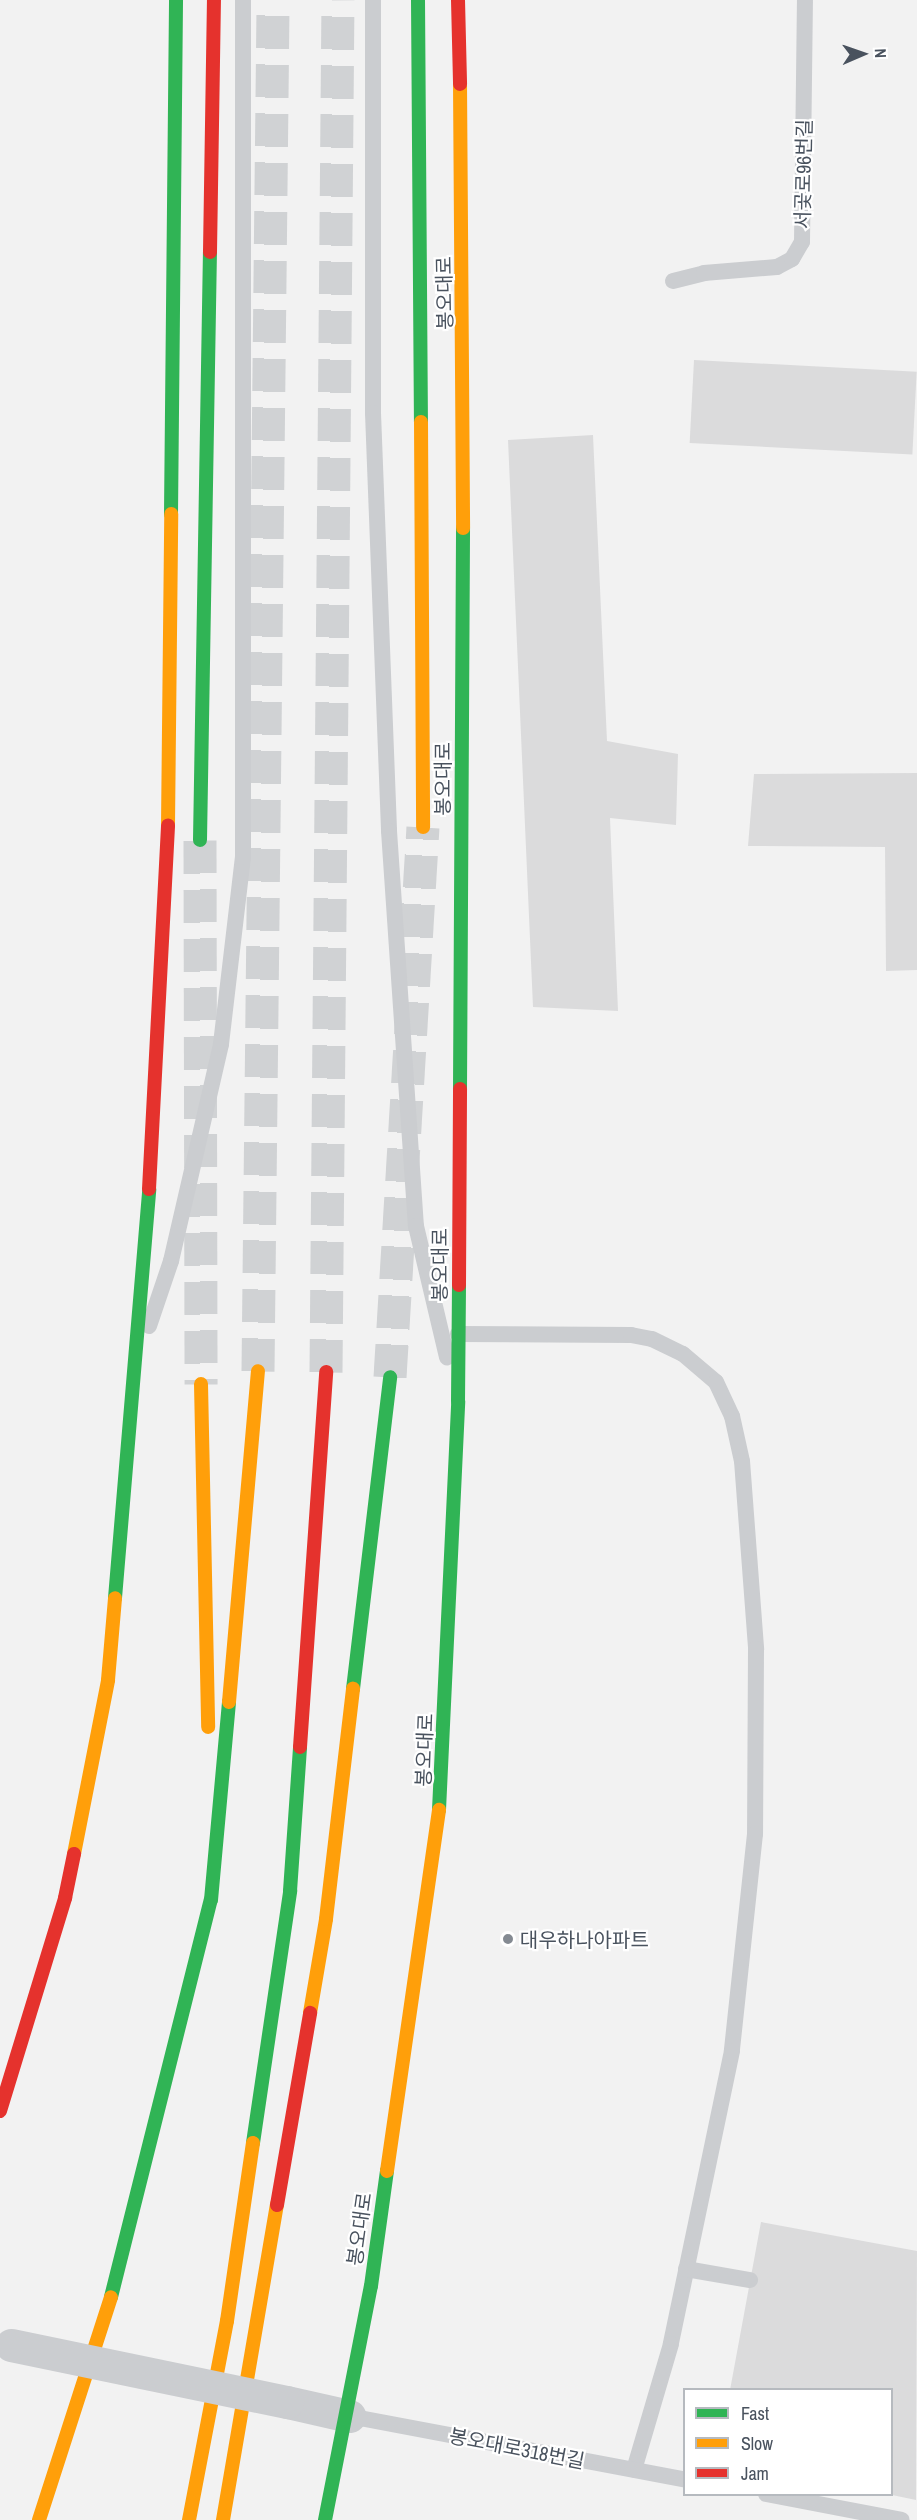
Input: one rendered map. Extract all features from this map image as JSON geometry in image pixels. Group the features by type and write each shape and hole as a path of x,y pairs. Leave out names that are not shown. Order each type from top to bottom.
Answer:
{"main road":[{"path":"0,2111 65,1898 108,1680 131,1377 155,1121 169,795 176,0"},
{"path":"200,840 214,0"},
{"path":"418,0 423,827"},
{"name":"봉오대로","path":"325,2520 348,2416 441,1798 458,1401 464,324 458,0"},
{"path":"39,2520 119,2272 212,1900 258,1371"},
{"path":"189,2520 228,2321 290,1891 326,1372"},
{"path":"223,2520 326,1919 390,1377"},
{"path":"201,1384 212,1900"}],"street":[{"path":"6,2343 348,2416"}],"lane":[{"path":"131,1377 171,1262 221,1044 243,857 243,0"},
{"path":"373,0 373,413 389,831 416,1226 458,1401"},
{"name":"서곷로96번길","path":"673,281 704,273 777,267 792,259 802,242 806,0"},
{"path":"458,1334 631,1335 652,1339 683,1354 716,1382 732,1416 742,1461 756,1649 755,1834 732,2051 671,2344 634,2470"},
{"path":"686,2269 750,2280"},
{"name":"봉오대로318번길","path":"348,2416 683,2479"},
{"path":"776,2496 902,2520"}],"building":[{"path":"694,360 917,372 912,455 690,443"},
{"path":"593,435 607,741 678,754 676,825 610,818 618,1011 533,1007 508,440"},
{"path":"917,773 917,970 886,971 885,847 748,846 754,774"},
{"path":"761,2222 917,2251 916,2500 893,2495 893,2388 730,2388"}],"tunnel":[{"path":"258,1371 273,0"},
{"path":"326,1372 338,0"},
{"path":"390,1377 423,827"},
{"path":"200,840 201,1384"}],"traffic: fast":[{"path":"171,514 176,0"},
{"path":"418,0 421,422"},
{"path":"200,840 210,252"},
{"path":"460,1089 463,528"},
{"path":"115,1598 149,1189"},
{"path":"439,1810 458,1401 459,1285"},
{"path":"353,1689 390,1377"},
{"path":"111,2297 211,1900 229,1702"},
{"path":"253,2143 290,1891 300,1747"},
{"path":"325,2520 371,2286 387,2171"}],"traffic: slow":[{"path":"460,84 463,528"},
{"path":"421,422 423,827"},
{"path":"168,825 171,514"},
{"path":"229,1702 258,1371"},
{"path":"201,1384 208,1727"},
{"path":"74,1854 108,1680 115,1598"},
{"path":"310,2013 326,1919 353,1689"},
{"path":"387,2171 439,1810"},
{"path":"189,2520 227,2321 253,2143"},
{"path":"223,2520 277,2205"},
{"path":"39,2520 111,2297"}],"traffic: jam":[{"path":"210,252 214,0"},
{"path":"458,0 460,84"},
{"path":"149,1189 168,825"},
{"path":"459,1285 460,1089"},
{"path":"300,1747 326,1372"},
{"path":"0,2111 65,1898 74,1854"},
{"path":"277,2205 310,2013"}],"place":[{"name":"대우하나아파트","path":"508,1939"}]}
